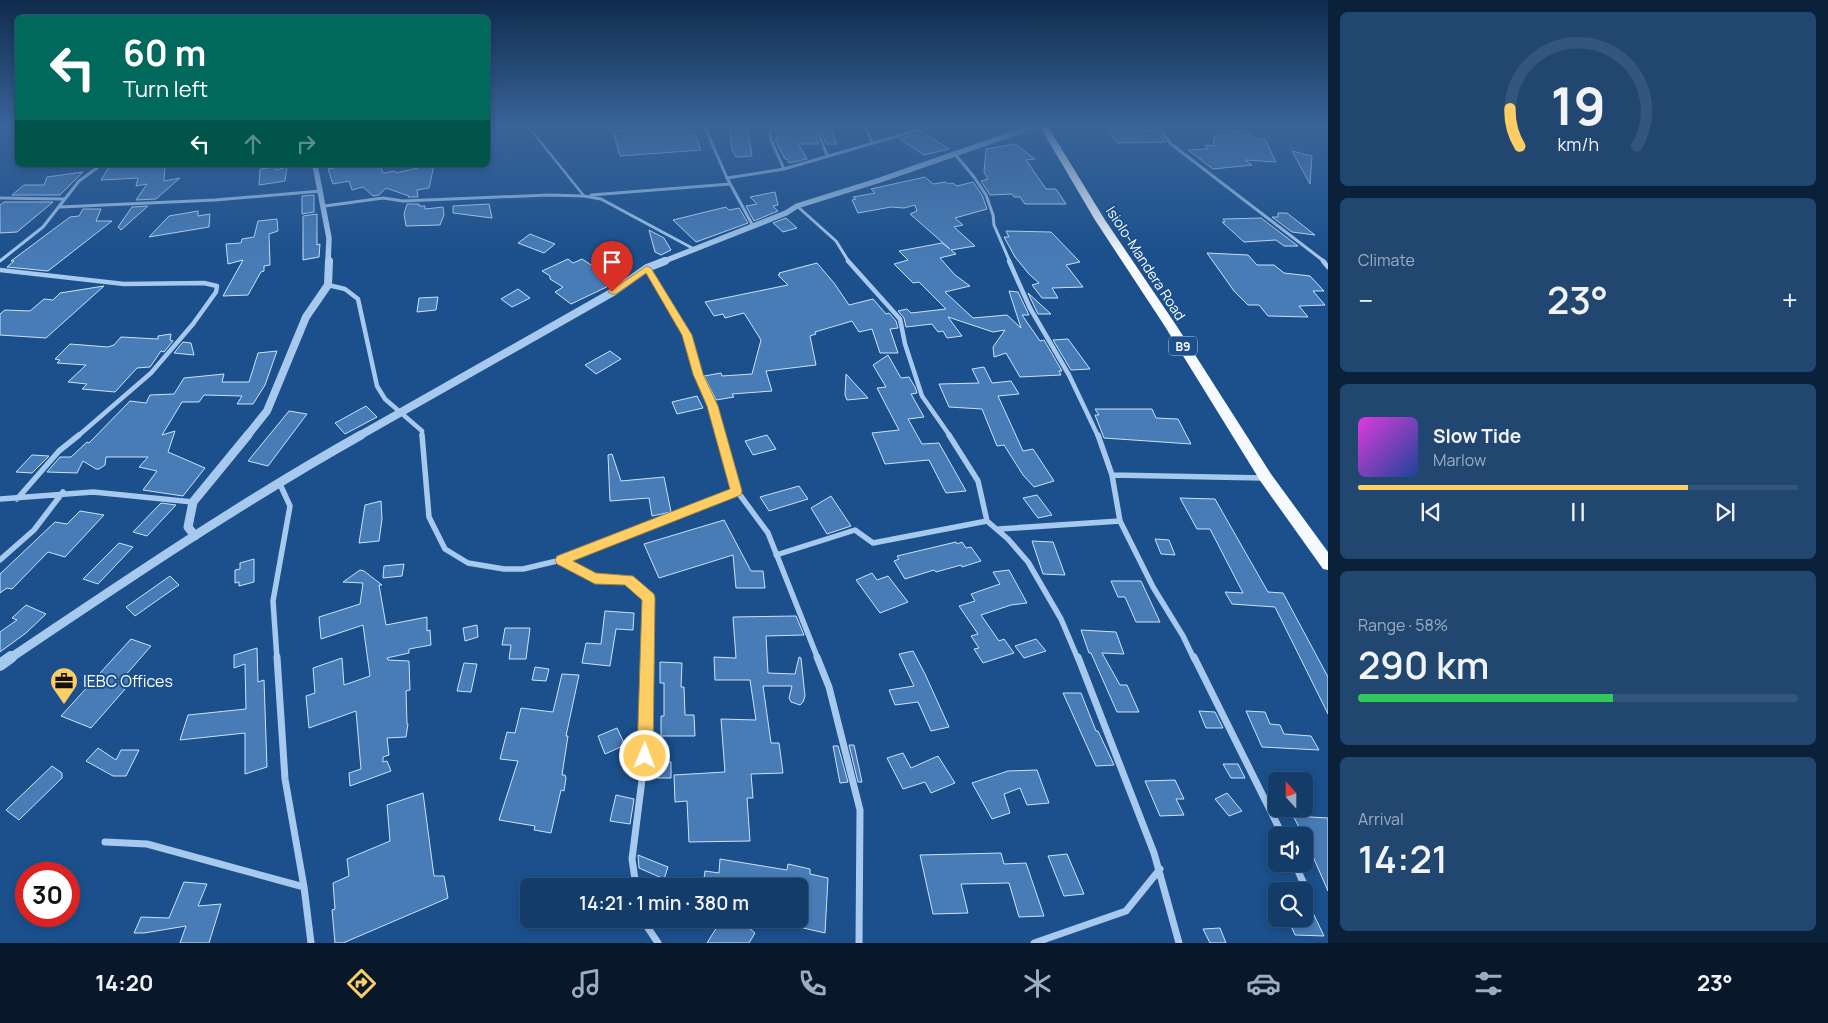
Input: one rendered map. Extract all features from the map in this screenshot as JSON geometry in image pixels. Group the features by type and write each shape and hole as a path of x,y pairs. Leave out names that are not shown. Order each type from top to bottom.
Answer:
{"highway":[{"name":"Isiolo-Mandera Road","path":"1069,169 1100,220 1170,325 1266,478 1328,564"}],"street":[{"path":"0,261 28,240 60,207 79,181 95,169"},
{"path":"195,536 188,527 193,502 267,411 306,317 328,285 329,238 325,206 316,169"},
{"path":"723,169 753,226"},
{"path":"727,178 784,169"},
{"path":"0,665 133,574 279,481 401,414 541,331 612,292 647,268 786,213 797,206 910,169"},
{"path":"968,169 979,181 994,214 994,226 1030,308 1069,375 1095,426 1112,475 1120,521 1153,587 1184,636 1279,827"},
{"path":"1204,169 1326,262 1328,267"},
{"path":"325,206 383,198 403,200 549,195 584,196 730,184"},
{"path":"60,207 215,200 321,191"},
{"path":"584,196 601,199 694,249"},
{"path":"0,198 64,199"},
{"path":"797,206 836,241 844,256 900,320 905,344 922,396 961,451 978,481 987,521"},
{"path":"647,268 687,335 698,374 712,406 736,491 768,533 829,687 860,810 859,943"},
{"path":"0,270 124,284 204,283 217,286 216,292 193,324 151,373 109,411 59,451 17,499"},
{"path":"328,285 345,289 358,299 377,386 385,399 422,431 429,517 445,549 468,563 504,569 523,569 561,560 736,491"},
{"path":"1112,475 1266,478"},
{"path":"279,481 290,506 273,601 285,779 304,887 311,943"},
{"path":"0,499 17,499 63,492 94,492 193,502"},
{"path":"0,560 34,530 63,492"},
{"path":"776,555 855,530 872,543 987,521 999,529 1027,560 1048,594 1082,670 1160,869 1179,943"},
{"path":"999,529 1120,521"},
{"path":"561,560 595,578 628,580 649,598 645,756 632,859 635,878"},
{"path":"105,842 147,844 304,887"},
{"path":"1034,943 1126,911 1160,869"},
{"path":"1299,872 1304,882"},
{"path":"648,928 658,943"}],"lane":[{"path":"562,169 584,196"}],"building":[{"path":"108,169 165,169 164,181 180,178 156,199 136,200 147,184 136,186 138,178 101,180"},
{"path":"260,169 287,169 285,181 259,185"},
{"path":"328,169 382,169 383,173 395,171 396,173 414,169 433,169 429,188 417,190 418,197 408,197 386,188 379,195 373,196 363,187 352,190 349,181 333,184"},
{"path":"984,169 1032,169 1046,189 1056,189 1066,204 1025,204 1020,197 1014,197 1012,194 990,195 981,181 988,179"},
{"path":"1302,169 1311,169 1310,184"},
{"path":"83,172 60,195 12,195 24,185 44,185 47,177"},
{"path":"925,177 933,184 946,182 957,186 973,182 982,195 987,209 955,218 963,225 954,227 975,246 951,250 956,254 940,258 955,275 970,286 945,292 973,318 1007,315 1021,328 1009,291 1018,292 1029,315 1022,315 1040,341 1044,340 1062,371 1059,371 1061,375 1020,377 1006,353 994,357 993,347 1005,330 993,332 948,317 962,336 947,338 943,331 938,332 932,324 906,327 904,318 898,311 907,309 911,313 946,309 919,282 913,283 894,264 908,260 899,251 942,243 950,249 910,214 917,211 915,205 858,213 852,200 856,199 853,197 875,193 871,189"},
{"path":"775,192 778,205 773,206 778,211 754,221 746,206 757,204 750,197"},
{"path":"314,195 314,212 302,214 302,196"},
{"path":"4,202 53,202 17,232 0,233 0,205"},
{"path":"407,204 419,204 419,206 425,206 425,209 443,207 444,215 440,225 406,226 404,214"},
{"path":"489,204 492,218 453,213 453,206"},
{"path":"148,206 121,230 118,227 132,207"},
{"path":"726,207 729,210 739,208 748,223 696,242 673,220"},
{"path":"83,209 101,209 96,221 112,221 48,271 7,267 14,261 11,261 70,217 79,216"},
{"path":"198,211 198,216 210,214 209,227 149,237 169,216"},
{"path":"1278,213 1287,213 1315,235 1292,232 1272,217 1278,217"},
{"path":"317,214 317,245 320,244 319,257 303,260 303,216"},
{"path":"786,218 797,228 783,232 773,223"},
{"path":"1261,218 1298,246 1284,246 1276,240 1244,242 1222,222 1225,222 1223,219"},
{"path":"277,219 278,231 269,234 270,265 264,266 264,271 261,272 248,295 223,296 243,260 228,264 226,244 241,243 242,239 254,237 258,221"},
{"path":"649,230 664,238 671,250 661,255 655,252"},
{"path":"1006,231 1051,232 1080,262 1066,265 1083,287 1052,288 1058,298 1042,298 1032,285 1039,283 1015,257 1004,237 1009,237"},
{"path":"530,234 555,244 544,253 518,243"},
{"path":"1207,253 1248,255 1257,265 1274,265 1284,273 1310,276 1324,291 1313,291 1325,305 1299,306 1308,317 1268,316 1259,305 1248,305 1234,291"},
{"path":"568,259 573,263 582,259 617,282 571,304 555,292 563,287 550,279 550,276 542,271"},
{"path":"817,263 849,305 873,299 886,314 889,313 896,321 898,328 890,329 898,353 880,353 872,329 859,332 852,321 815,332 816,334 810,336 816,365 766,371 772,391 732,394 734,397 716,400 704,376 721,373 722,376 752,374 761,340 744,313 725,318 723,314 714,316 705,302 788,285 778,275 779,273"},
{"path":"104,286 46,338 0,335 0,314 5,310 30,311 44,299 53,300 60,293"},
{"path":"518,289 530,298 512,307 501,299"},
{"path":"1028,293 1051,314 1038,314"},
{"path":"438,297 436,310 417,312 419,298"},
{"path":"171,334 170,340 173,341 164,352 161,351 150,367 137,368 115,392 82,389 87,384 68,382 86,365 57,363 60,360 55,359 70,344 108,347 114,345 121,337 158,339 158,336"},
{"path":"1068,339 1090,369 1071,370 1053,340"},
{"path":"183,342 191,343 194,355 174,353"},
{"path":"277,351 265,385 253,404 237,404 242,396 204,395 199,402 182,402 162,435 175,431 168,452 205,468 183,496 143,490 157,471 139,467 148,457 106,457 105,465 99,469 83,461 77,473 47,472 60,457 71,457 87,442 89,443 130,401 146,403 150,395 174,394 184,378 224,374 222,382 249,382 258,353"},
{"path":"610,351 621,359 596,374 585,365"},
{"path":"888,355 901,378 909,377 915,387 917,393 911,394 924,417 908,419 922,444 939,443 966,491 946,493 929,460 885,464 872,433 899,430 877,388 886,387 873,365"},
{"path":"984,367 992,383 1011,381 1019,394 998,396 1023,451 1033,449 1054,481 1034,487 1023,475 1004,445 997,446 982,409 949,407 939,384 979,383 972,369"},
{"path":"846,374 868,398 847,400 845,395"},
{"path":"697,396 703,408 677,414 672,402"},
{"path":"366,406 377,417 345,434 335,423"},
{"path":"1095,409 1152,409 1156,418 1178,419 1191,444 1104,438 1095,415 1099,415"},
{"path":"289,411 307,414 268,466 248,461"},
{"path":"767,435 776,449 753,455 745,441"},
{"path":"612,454 621,481 664,477 671,512 652,516 649,498 610,501 608,455"},
{"path":"32,455 49,456 32,473 16,472"},
{"path":"799,486 808,499 769,511 760,497"},
{"path":"1037,495 1052,515 1038,518 1023,498"},
{"path":"831,496 851,526 827,534 811,508"},
{"path":"1180,498 1215,499 1268,592 1283,593 1328,677 1328,714 1275,607 1232,604 1225,592 1243,593 1210,529 1197,529"},
{"path":"381,501 382,519 379,541 359,543 365,505"},
{"path":"161,503 176,505 147,536 133,532"},
{"path":"80,511 104,515 65,557 48,552 12,589 7,588 0,593 0,574 55,522 67,524"},
{"path":"724,520 751,571 763,571 765,588 736,588 733,555 659,578 644,544"},
{"path":"1155,539 1169,540 1175,555 1161,554"},
{"path":"1032,541 1053,542 1065,575 1043,574"},
{"path":"956,542 957,544 962,542 966,548 971,547 981,561 936,572 934,570 905,579 894,561 899,559 897,556"},
{"path":"119,543 133,547 98,584 83,579"},
{"path":"254,559 254,582 239,586 239,582 235,583 235,570 240,569 240,563"},
{"path":"404,564 402,576 383,578 384,566"},
{"path":"360,570 382,585 379,585 386,625 427,617 427,631 430,630 431,645 409,649 409,653 387,658 388,660 409,661 410,690 406,691 408,724 406,737 387,738 389,755 383,757 383,762 387,761 391,771 350,786 349,773 361,769 356,711 309,728 306,696 315,693 313,668 342,658 344,685 370,676 363,625 321,639 319,617 360,604 363,583 343,582"},
{"path":"1009,570 1027,603 1011,605 981,615 999,641 1004,639 1014,653 983,663 974,649 979,648 971,636 978,634 959,606 975,601 971,594 1000,584 993,572"},
{"path":"872,573 877,580 888,576 908,602 880,613 856,580"},
{"path":"170,576 179,585 135,616 126,607"},
{"path":"1111,581 1141,581 1160,622 1136,622 1125,597 1118,597"},
{"path":"26,605 46,614 26,633 0,652 0,632 17,620 12,618"},
{"path":"605,611 634,613 633,630 616,629 610,666 582,663 586,643 601,644"},
{"path":"796,616 804,635 766,636 768,673 795,674 799,657 801,658 805,696 800,705 791,702 789,698 792,686 763,686 771,743 779,743 783,773 751,774 753,798 747,798 750,841 689,842 687,801 675,802 674,775 725,772 721,719 756,720 750,680 715,680 714,657 736,658 733,617"},
{"path":"477,625 478,637 465,641 463,628"},
{"path":"505,628 530,628 526,659 509,659 511,645 502,645"},
{"path":"1081,630 1116,632 1124,654 1102,653 1120,685 1127,685 1139,712 1117,712 1091,653 1089,653"},
{"path":"131,639 151,646 124,677 133,680 91,728 61,716"},
{"path":"1036,639 1046,651 1024,658 1015,646"},
{"path":"257,648 258,682 264,680 267,767 245,774 245,733 180,740 188,715 246,709 245,664 234,668 234,655"},
{"path":"913,651 949,727 931,731 918,702 895,705 889,690 914,686 899,654"},
{"path":"660,662 682,663 681,687 684,687 685,715 694,715 695,736 661,736 661,716 664,716 664,683 660,683"},
{"path":"464,663 477,664 471,692 457,691"},
{"path":"535,667 549,669 546,681 532,680"},
{"path":"562,674 579,675 566,736 568,736 562,775 565,775 566,778 564,791 561,790 551,833 534,830 535,826 499,820 518,761 500,759 507,732 515,733 521,708 553,712"},
{"path":"1063,693 1081,693 1096,731 1098,731 1114,765 1096,766"},
{"path":"1199,711 1215,712 1223,728 1206,728"},
{"path":"1246,711 1265,712 1270,724 1280,725 1284,734 1311,736 1319,750 1262,747"},
{"path":"617,728 625,745 605,754 598,736"},
{"path":"849,745 854,745 862,782 858,782"},
{"path":"833,746 838,746 848,782 840,783"},
{"path":"98,748 116,760 121,750 139,750 126,776 113,776 86,761"},
{"path":"903,753 911,768 938,756 955,783 931,793 925,782 903,789 887,758"},
{"path":"658,761 671,762 671,778 657,778"},
{"path":"1223,764 1238,764 1245,778 1231,778"},
{"path":"52,766 62,773 62,778 19,820 6,810"},
{"path":"1037,770 1049,803 1027,805 1020,788 1004,794 1010,813 992,819 972,783 1008,771"},
{"path":"1175,780 1184,799 1176,799 1184,815 1160,816 1145,781"},
{"path":"423,793 434,876 444,876 448,898 343,943 335,943 332,910 335,909 333,883 349,876 347,859 390,841 387,805"},
{"path":"1227,793 1242,811 1229,816 1215,799"},
{"path":"616,795 634,799 630,824 610,821"},
{"path":"1294,818 1328,818 1328,891 1313,857 1313,827 1299,827"},
{"path":"1001,853 1004,864 1026,863 1044,916 1019,917 1009,883 961,884 968,913 933,914 920,855"},
{"path":"1067,854 1084,894 1064,896 1048,856"},
{"path":"638,855 668,867 664,878 639,868"},
{"path":"720,859 787,870 788,864 810,869 810,874 828,878 825,933 803,928 808,928 808,878 704,878 705,871 719,873"},
{"path":"184,882 207,884 198,906 221,904 209,943 180,943 186,926 134,933 141,917 169,918"},
{"path":"1313,913 1324,936 1295,935 1292,927 1313,927"},
{"path":"716,928 749,928 755,933 749,943 707,943"},
{"path":"1220,928 1226,943 1210,943 1203,929"}],"place":[{"name":"IEBC Offices","path":"64,705"}],"route":[{"path":"612,292 647,268 687,335 698,374 712,406 736,491 561,560 595,578 628,580 649,598 645,756"}]}
